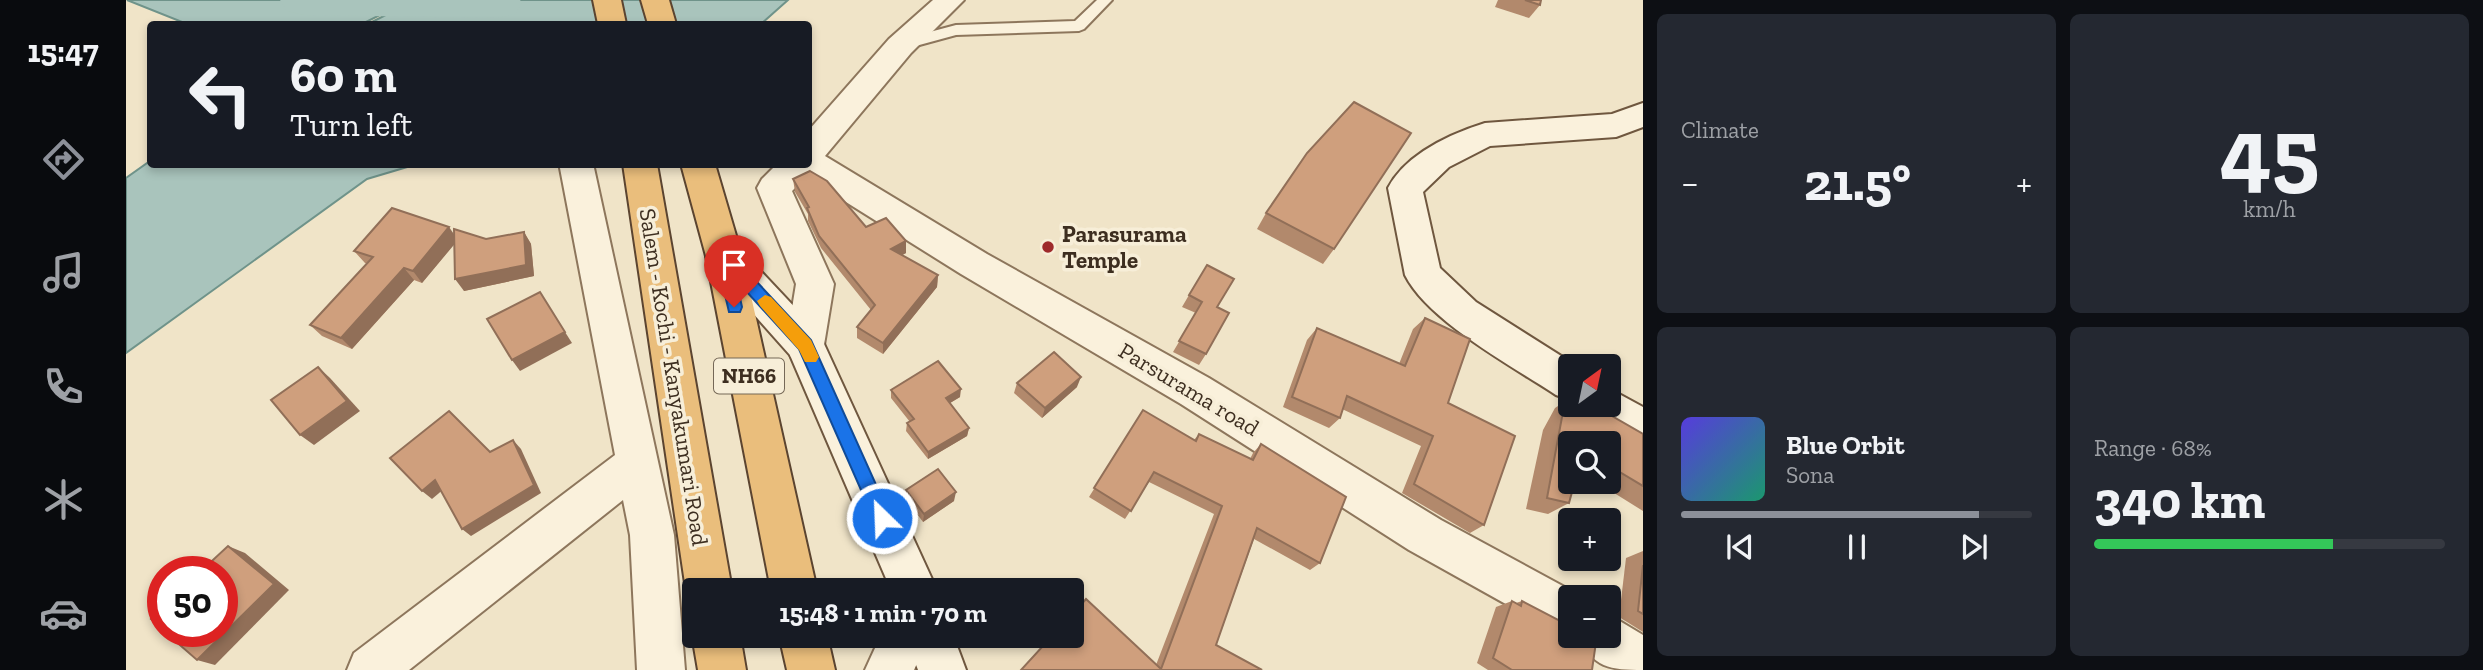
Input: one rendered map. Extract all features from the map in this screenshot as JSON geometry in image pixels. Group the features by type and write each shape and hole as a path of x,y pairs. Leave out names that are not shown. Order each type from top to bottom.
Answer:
{"highway":[{"path":"607,0 611,21"},
{"path":"655,0 661,21"},
{"name":"Salem - Kochi - Kanyakumari Road","path":"641,168 707,578"},
{"name":"NH66","path":"699,168 724,256 791,578"},
{"path":"718,648 722,670"},
{"path":"806,648 810,670"}],"street":[{"path":"812,149 900,46 950,0"},
{"path":"1558,375 1463,313 1423,275 1405,188 1437,158 1485,135 1616,125 1643,114"},
{"name":"Parsurama road","path":"812,164 974,264 1195,391 1425,535 1558,608"},
{"path":"577,168 652,535 661,670"},
{"path":"795,168 774,188 815,284 805,345"},
{"path":"724,256 805,345 909,578"},
{"path":"1621,415 1643,429"},
{"path":"371,670 637,463"},
{"path":"889,670 900,648"},
{"path":"934,648 942,670"},
{"path":"1620,648 1643,664"}],"lane":[{"path":"900,46 956,30 1079,26 1105,0"}],"water":[{"path":"127,0 410,0 368,21 180,21"},
{"path":"415,0 788,0 764,21 374,21"},
{"path":"147,163 147,168 404,168 367,179 126,353 126,178"}],"building":[{"path":"1525,0 1541,0 1540,5"},
{"path":"1354,102 1411,133 1334,249 1266,213 1307,153"},
{"path":"810,171 827,181 866,227 886,218 906,241 891,249 938,275 883,343 857,327 875,305 819,236 807,208 809,207 793,179"},
{"path":"392,208 449,227 413,271 404,268 341,338 310,325 373,257 354,251"},
{"path":"454,229 486,239 524,232 526,265 455,279"},
{"path":"1207,265 1234,279 1217,307 1229,313 1206,354 1179,341 1202,302 1189,295"},
{"path":"540,292 565,332 512,360 487,319"},
{"path":"1425,318 1470,339 1448,403 1515,436 1484,525 1414,484 1433,436 1347,396 1340,418 1292,397 1317,328 1405,366"},
{"path":"1054,352 1081,377 1045,408 1017,383"},
{"path":"938,361 961,389 946,398 969,428 928,452 907,423 914,419 891,390"},
{"path":"318,367 347,401 300,435 271,400"},
{"path":"1143,410 1196,441 1199,434 1253,460 1261,444 1346,497 1320,563 1257,528 1216,645 1262,670 1021,670 1041,648 1084,648 1086,599 1161,669 1222,506 1154,472 1131,511 1094,488"},
{"path":"449,411 490,452 513,440 534,485 462,529 435,480 422,491 390,458"},
{"path":"1562,417 1614,417 1643,434 1643,486 1621,473 1621,431 1559,431"},
{"path":"1558,439 1558,494 1571,494 1569,503 1547,498"},
{"path":"938,469 956,492 924,514 906,490"},
{"path":"228,546 274,584 238,620 238,556 217,556"},
{"path":"1643,565 1643,614 1638,611"},
{"path":"1512,601 1521,606 1522,601 1558,620 1558,648 1595,648 1592,670 1512,670 1493,658"},
{"path":"182,647 210,647 197,660"}],"waterway":[{"path":"304,0 498,3"}],"slow traffic":[{"path":"765,301 805,345 811,357"}],"place":[{"name":"Parasurama Temple","path":"1048,247"}],"route":[{"path":"734,307 724,256 805,345 882,518"}]}
